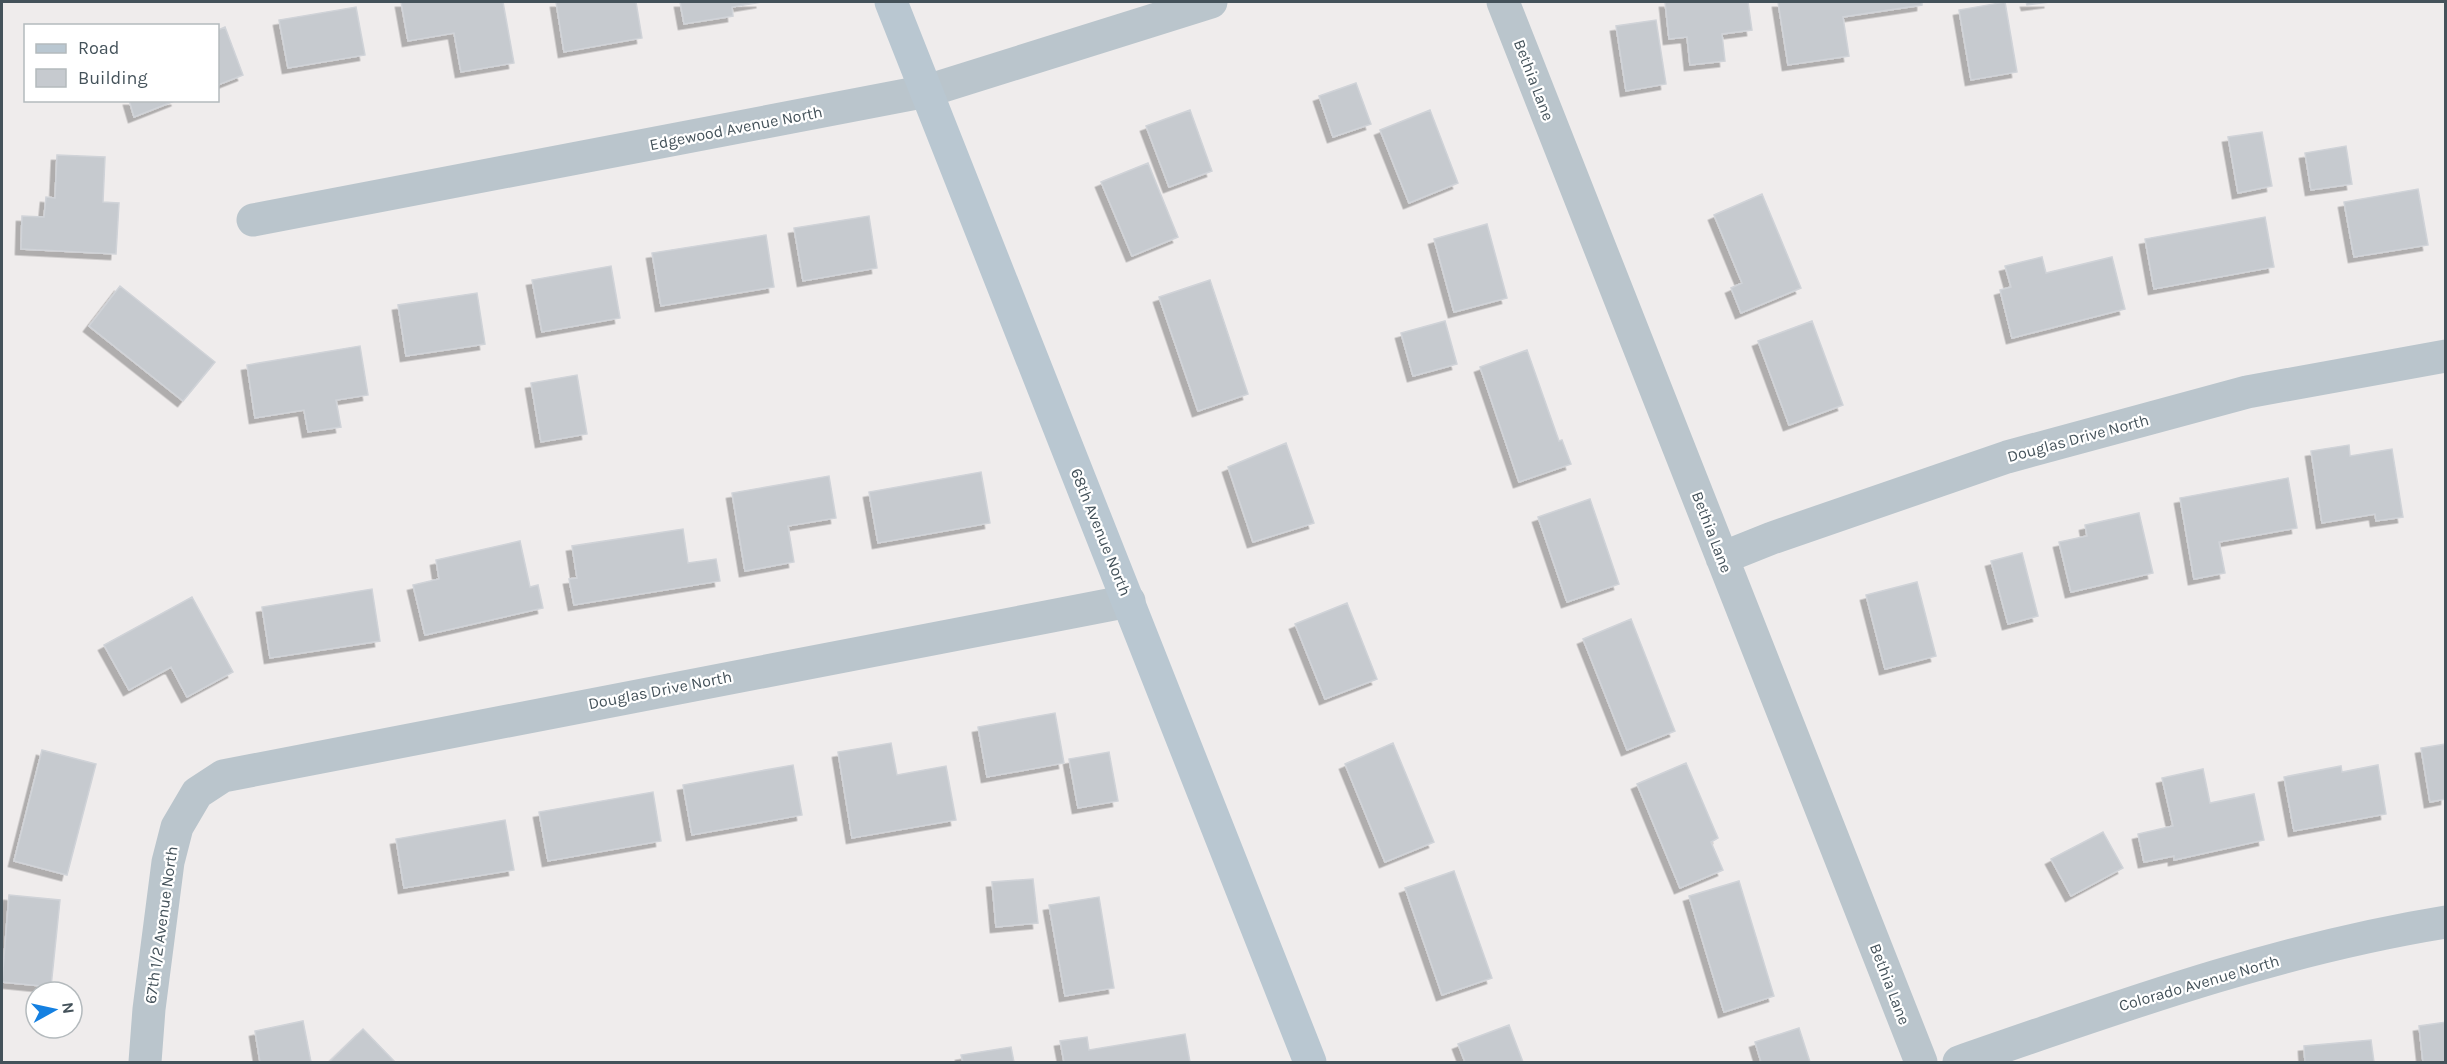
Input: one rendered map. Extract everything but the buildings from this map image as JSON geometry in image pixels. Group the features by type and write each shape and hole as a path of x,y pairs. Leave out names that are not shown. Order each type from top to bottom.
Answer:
{"street":[{"name":"68th Avenue North","path":"891,2 1310,1062"},
{"name":"Edgewood Avenue North","path":"254,220 927,91 1210,2"},
{"name":"Bethia Lane","path":"1503,2 1920,1062"},
{"name":"Douglas Drive North","path":"1722,558 1772,538 2007,457 2247,392 2445,356"},
{"name":"Douglas Drive North","path":"196,793 223,776 256,768 1129,601"},
{"name":"67th 1/2 Avenue North","path":"145,1062 168,862 177,827 196,793"},
{"name":"Colorado Avenue North","path":"1959,1062 2118,1006 2267,961 2445,922"}]}
